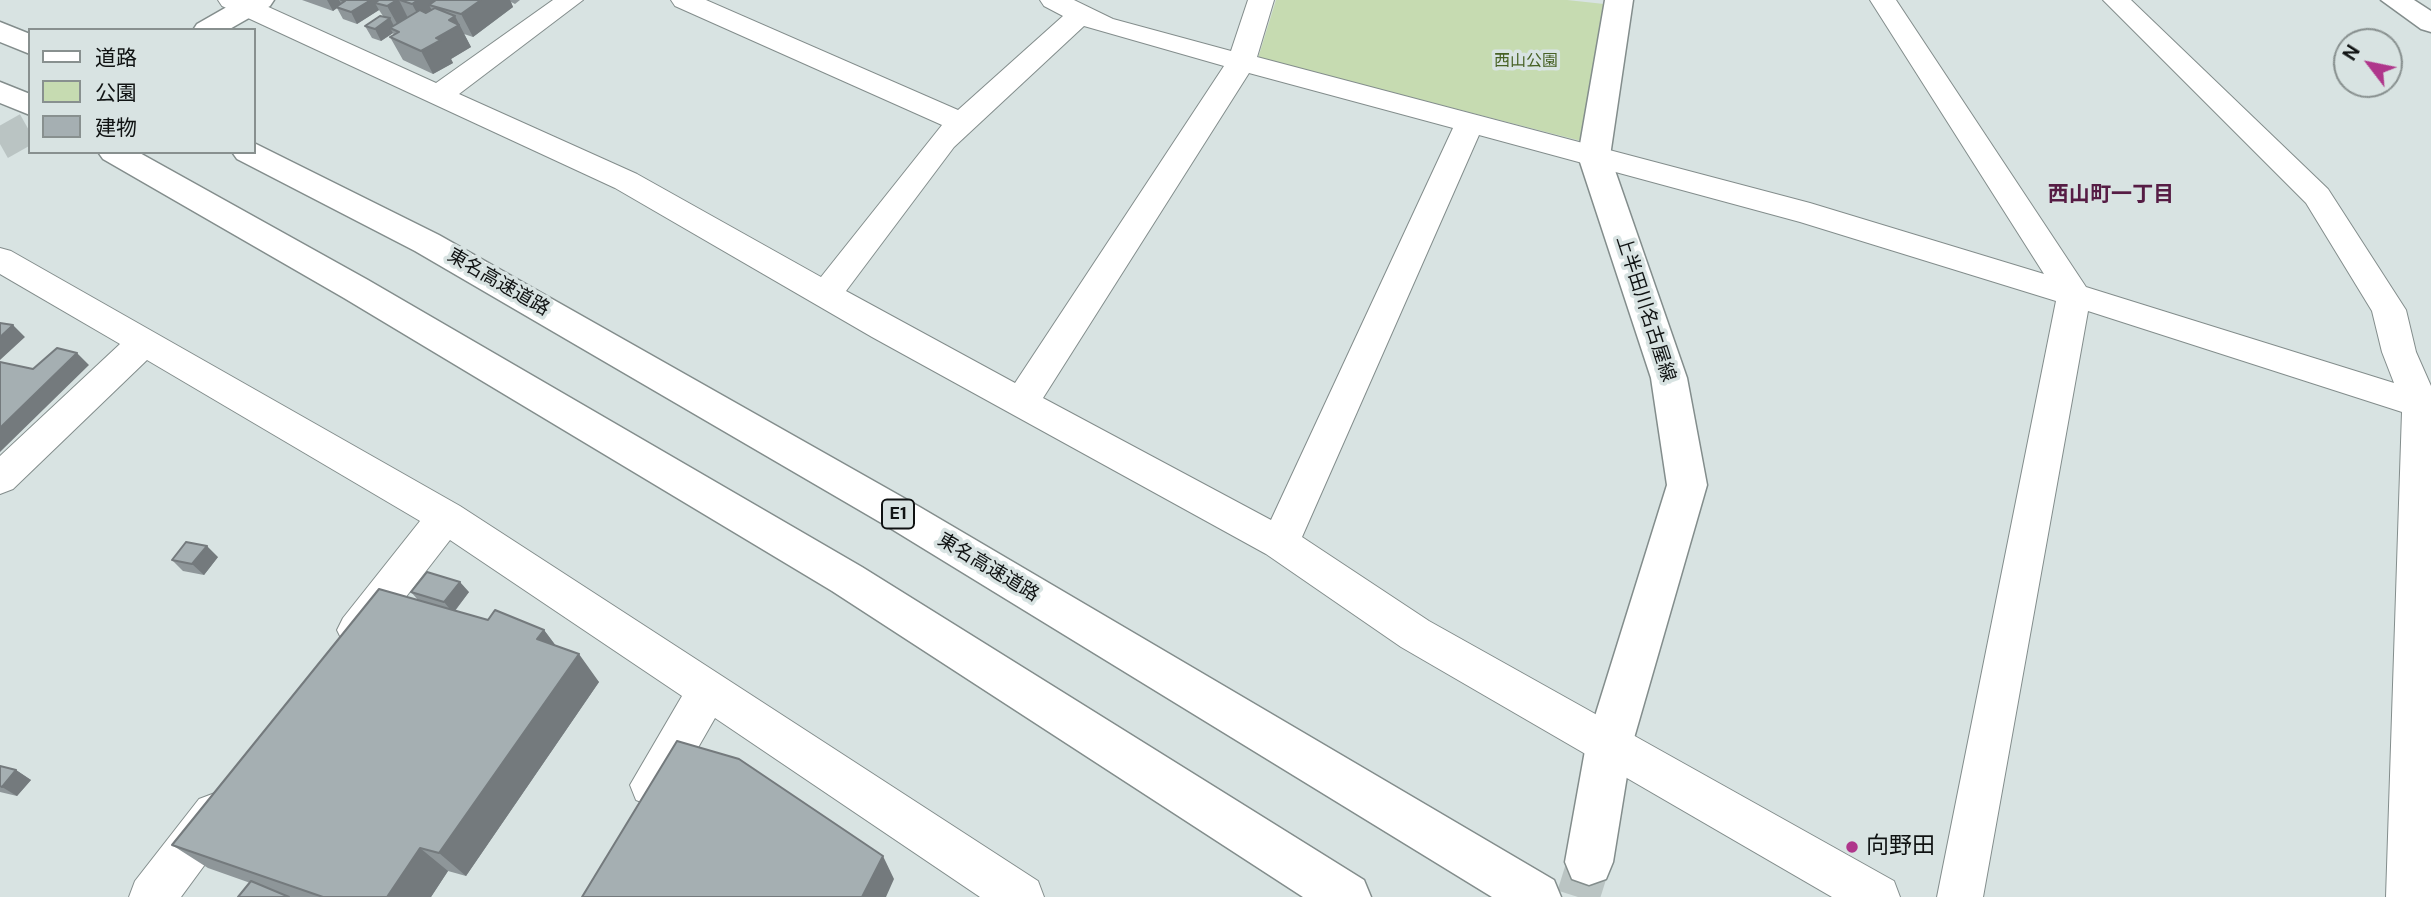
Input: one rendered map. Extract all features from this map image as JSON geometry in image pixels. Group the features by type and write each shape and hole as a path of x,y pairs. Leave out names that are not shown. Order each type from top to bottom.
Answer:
{"main road":[{"name":"上半田川名古屋線","path":"1589,862 1609,745 1687,485 1669,378 1594,156 1619,0"},
{"path":"2395,0 2431,23"},
{"path":"2420,0 2431,6"},
{"path":"210,28 247,3"},
{"path":"0,31 28,44"},
{"path":"0,91 28,105"},
{"path":"118,154 356,289 847,579 1347,897"},
{"name":"東名高速道路","path":"252,154 427,243 868,496 1537,897"}],"street":[{"path":"440,94 570,0"},
{"path":"684,0 962,123"},
{"path":"1053,0 1104,25 1810,214 2282,359 2376,392 2425,404"},
{"path":"1021,402 1242,61 1261,0"},
{"path":"1883,0 2074,295 1959,897"},
{"path":"2116,0 2197,75 2317,196 2389,310 2399,352 2425,404 2409,897"},
{"path":"247,3 626,181 1280,543 1415,634 1877,897"},
{"path":"826,294 943,140 1082,14"},
{"path":"1280,543 1470,122"},
{"path":"0,259 446,517 1021,897"},
{"path":"0,479 143,343"},
{"path":"336,656 446,517"},
{"path":"633,816 709,690"},
{"path":"152,897 236,786"}],"green space":[{"name":"西山公園","path":"1276,0 1567,0 1604,4 1581,141 1258,58"}],"building":[{"path":"341,0 371,0 351,12 336,7 345,1"},
{"path":"379,0 397,0 387,6 375,3"},
{"path":"400,0 418,0 412,4"},
{"path":"436,0 481,0 461,14 429,5"},
{"path":"435,8 455,16 449,20 459,25 436,38 441,40 421,51 390,37 399,32 390,28 420,10 426,13"},
{"path":"380,16 390,18 375,29 365,26"},
{"path":"0,323 13,325 0,337"},
{"path":"57,348 77,353 0,428 0,362 33,369"},
{"path":"186,542 207,546 192,564 172,560"},
{"path":"427,572 460,582 444,602 411,592"},
{"path":"379,589 488,620 495,610 544,630 537,639 579,654 439,853 420,848 387,897 323,897 172,845"},
{"path":"677,741 739,759 883,856 862,897 582,897"},
{"path":"0,766 16,770 2,787 0,786"},
{"path":"251,881 289,897 238,897"}],"tunnel":[{"path":"0,144 28,128"},
{"path":"1578,897 1589,862"}],"place":[{"name":"向野田","path":"1852,847"}],"district":[{"name":"西山町一丁目","path":"2111,195"}]}
